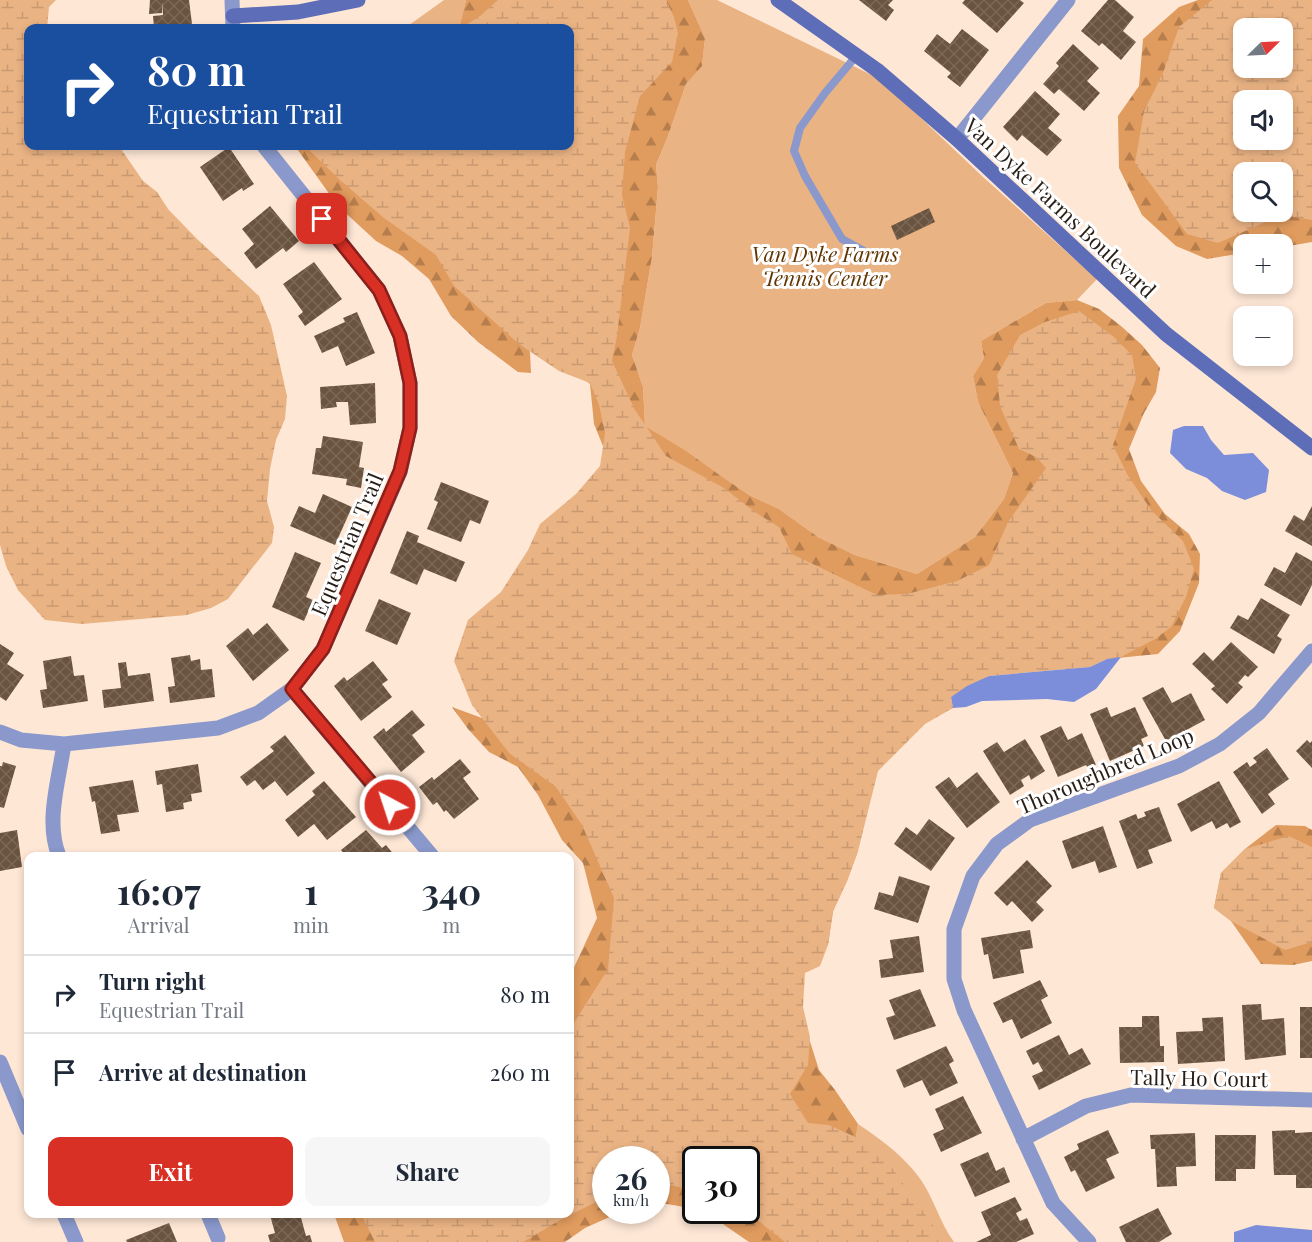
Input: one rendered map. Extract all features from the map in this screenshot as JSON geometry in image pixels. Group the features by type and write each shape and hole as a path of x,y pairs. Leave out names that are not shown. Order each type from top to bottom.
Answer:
{"street":[{"path":"233,15 298,12 358,0"},
{"path":"957,139 1068,0"},
{"name":"Van Dyke Farms Boulevard","path":"786,2 877,70 957,139 1166,334 1312,448"},
{"name":"Equestrian Trail","path":"0,732 21,740 64,744 218,728 258,713 292,689 323,649 400,471 410,428 410,383 400,336 379,290 267,150"},
{"name":"Thoroughbred Loop","path":"1089,1242 1053,1203 964,1010 954,979 954,929 973,876 997,844 1030,820 1179,766 1220,744 1259,713 1312,651"},
{"path":"292,689 429,852"},
{"path":"57,852 53,843 52,824 64,744"},
{"path":"0,1062 24,1119"},
{"name":"Tally Ho Court","path":"1023,1139 1086,1106 1131,1095 1312,1100"},
{"path":"66,1218 76,1242"},
{"path":"210,1218 218,1238"}],"lane":[{"path":"857,55 825,93 800,128 794,151 805,176 842,239 864,251"}],"green space":[{"path":"0,0 56,0 49,7 47,24 24,24 24,150 122,150 143,181 157,192 168,209 259,296 271,325 287,396 285,419 276,440 270,469 267,501 274,527 272,543 228,599 211,608 187,615 82,624 45,620 18,590 6,566 0,545"},
{"path":"444,0 466,0 460,24 411,24"},
{"path":"466,0 688,0 705,38 702,66 686,84 656,165 658,187 652,257 640,328 632,355 643,387 645,426 686,451 749,495 779,509 818,537 855,555 917,574 975,537 1004,499 1013,473 978,402 973,376 984,358 981,341 1046,303 1077,300 1099,309 1142,345 1160,368 1156,392 1144,413 1129,449 1141,481 1165,514 1189,534 1200,554 1199,583 1180,631 1158,654 1107,659 1060,669 911,680 840,827 858,851 833,911 828,945 803,937 594,424 590,384 573,370 571,150 574,150 574,24 460,24"},
{"path":"498,0 666,0 678,33 672,62 640,96 625,152 622,195 630,228 612,361 635,410 666,456 724,488 779,527 792,554 877,595 907,594 957,581 989,565 1008,522 1046,468 1036,457 1019,449 1000,406 997,375 1020,335 1045,322 1079,311 1114,337 1132,355 1136,379 1113,445 1127,474 1151,510 1183,541 1194,569 1186,597 1171,627 1155,639 1121,657 1107,659 1090,667 989,676 951,697 953,708 925,724 878,771 858,851 833,911 828,945 820,966 805,973 803,1007 810,1037 808,1065 790,1094 808,1123 829,1125 877,1147 945,1242 785,1242 760,1222 760,1146 682,1146 682,1188 670,1185 670,1146 592,1146 592,1204 574,1213 574,1023 608,969 614,898 582,825 556,787 509,753 472,705 454,661 468,620 501,592 528,550 540,524 576,494 600,466 605,433 599,405 590,383 559,371 519,344 454,286 436,255 384,218 309,150 574,150 574,24 467,24"},
{"name":"Van Dyke Farms Tennis Center","path":"688,0 717,0 880,79 983,177 1097,279 1077,300 1046,303 981,341 984,358 973,376 978,402 1013,473 1004,499 975,537 917,574 855,555 818,537 779,509 749,495 645,426 643,387 632,355 640,328 652,257 658,187 656,165 686,84 702,65 705,38"},
{"path":"1198,0 1294,0 1312,43 1312,242 1293,245 1293,234 1233,234 1233,255 1207,259 1176,246 1142,215 1119,168 1118,116 1139,86 1143,39 1179,7"},
{"path":"1212,0 1312,0 1312,220 1293,217 1293,162 1233,162 1233,222 1265,222 1238,234 1233,234 1233,236 1218,243 1187,234 1135,163 1144,111 1163,73 1179,27"},
{"path":"298,150 444,150 514,320 530,352 531,373 518,372 478,342 451,316 429,279 402,256 376,241 338,206"},
{"path":"452,707 515,730 807,1032 819,1070 858,1124 856,1136 884,1210 899,1242 749,1242 723,1224 760,1224 760,1146 682,1146 682,1207 670,1205 670,1146 592,1146 592,1224 594,1224 565,1242 344,1242 335,1218 574,1218 574,967 597,918 583,863 562,840 538,795 518,767 489,752"},
{"path":"1276,825 1305,826 1312,830 1312,961 1293,965 1261,964 1231,921 1214,908 1221,873 1245,849"},
{"path":"1289,836 1312,847 1312,942 1285,950 1231,921 1214,908 1221,873 1245,849"},
{"path":"858,1124 892,1149 914,1171 926,1187 954,1242 899,1242 884,1210 856,1136"},
{"path":"363,1218 564,1218 523,1242 375,1242"}],"water":[{"path":"1184,426 1203,426 1224,455 1253,453 1269,470 1266,492 1245,500 1222,491 1207,478 1186,469 1170,453 1173,430"},
{"path":"1121,657 1096,689 1074,702 1047,699 982,701 966,707 953,708 951,697 967,686 989,676 1090,667 1107,659"},
{"path":"1256,1225 1312,1230 1312,1242 1234,1242 1234,1232"}],"building":[{"path":"150,0 189,0 192,24 154,24 153,16 163,15 162,2 162,13 149,14"},
{"path":"859,0 893,0 888,5 894,10 886,21"},
{"path":"965,0 1020,0 1024,3 997,33 962,3"},
{"path":"1108,0 1115,0 1134,17 1123,31 1136,42 1121,60 1102,43 1099,46 1081,31"},
{"path":"962,29 989,50 960,87 947,77 951,73 924,51 937,34 950,44"},
{"path":"1073,44 1099,68 1087,81 1100,93 1084,111 1059,89 1054,94 1043,84 1059,66 1056,63"},
{"path":"1035,91 1060,114 1048,128 1062,140 1047,156 1022,135 1017,141 1003,127"},
{"path":"225,150 231,150 254,184 243,191 242,188 223,201 200,167"},
{"path":"270,206 299,241 286,252 283,248 256,269 244,253 254,244 242,229"},
{"path":"929,208 935,222 897,240 891,226"},
{"path":"314,262 342,299 305,326 298,316 303,312 283,284"},
{"path":"357,312 375,353 346,366 338,346 322,353 314,336 345,322 343,318"},
{"path":"375,383 376,423 350,425 348,402 336,402 337,407 321,409 320,387"},
{"path":"323,436 363,442 359,467 364,468 361,488 346,485 347,479 312,474 316,448 321,448"},
{"path":"441,482 489,501 480,524 470,520 461,542 427,529 438,502 434,500"},
{"path":"323,494 352,507 335,545 290,526 299,506 315,513"},
{"path":"1312,506 1312,546 1285,531 1294,515 1304,521"},
{"path":"407,531 419,536 417,542 465,562 456,582 424,569 417,585 390,573"},
{"path":"295,552 321,563 306,597 313,600 304,621 272,607"},
{"path":"1296,552 1312,561 1312,585 1301,606 1264,585 1274,567 1285,573"},
{"path":"1261,598 1290,615 1277,636 1282,639 1274,654 1230,628 1238,615 1248,620"},
{"path":"379,599 411,613 397,645 365,631"},
{"path":"267,623 289,650 253,681 226,646 248,628 253,635"},
{"path":"1231,642 1258,667 1248,677 1245,675 1238,683 1243,687 1227,704 1211,689 1215,686 1192,664 1204,652 1213,661"},
{"path":"0,644 14,653 7,664 24,675 6,701 0,697"},
{"path":"190,655 191,661 200,659 201,670 212,669 215,697 170,703 168,687 175,686 171,658"},
{"path":"71,656 74,676 84,675 88,701 43,708 40,690 47,689 43,661"},
{"path":"373,661 388,680 382,684 392,697 361,721 334,686 344,677 347,681"},
{"path":"126,662 128,676 150,673 154,701 104,708 102,690 121,688 118,663"},
{"path":"1163,687 1172,703 1191,693 1205,720 1166,741 1142,698"},
{"path":"1107,707 1111,717 1135,707 1148,736 1141,739 1144,746 1110,761 1090,714"},
{"path":"412,710 425,725 412,735 425,752 401,772 373,737 384,728 386,732"},
{"path":"1061,726 1068,740 1082,733 1096,765 1088,768 1086,765 1058,777 1040,736"},
{"path":"285,735 315,773 287,796 275,781 263,790 255,780 247,786 240,777 274,751 270,747"},
{"path":"1025,739 1045,771 1031,780 1029,775 1021,780 1024,786 1010,795 983,751 997,742 1004,752"},
{"path":"1307,740 1310,743 1312,741 1312,768 1296,751"},
{"path":"1267,748 1289,779 1268,794 1275,804 1262,814 1233,772 1247,762 1250,767 1257,762 1253,758"},
{"path":"460,759 471,772 463,778 479,799 454,819 446,810 444,812 437,802 433,805 419,787 432,777 434,780"},
{"path":"3,762 16,766 4,808 0,807 0,766"},
{"path":"198,764 202,792 191,794 192,801 183,803 184,809 166,812 162,784 157,785 155,771"},
{"path":"977,772 1000,802 967,828 935,787 949,777 957,788"},
{"path":"133,780 139,812 117,815 120,831 101,834 95,801 92,802 89,787"},
{"path":"324,781 356,817 327,840 314,824 298,837 285,820 315,795 312,791"},
{"path":"1219,781 1241,822 1230,828 1227,823 1216,829 1212,821 1191,832 1177,804"},
{"path":"1159,807 1172,841 1148,850 1153,863 1137,869 1119,821 1136,814 1138,819 1146,816 1144,812"},
{"path":"929,819 955,838 931,871 894,844 906,827 917,835"},
{"path":"1103,826 1117,867 1099,873 1095,861 1072,869 1062,841"},
{"path":"17,830 22,867 0,871 0,833"},
{"path":"366,830 382,848 386,845 392,852 343,852 341,850"},
{"path":"1027,860 1052,886 1036,902 1044,910 1032,922 1012,901 1007,906 994,893"},
{"path":"899,876 930,886 918,923 874,909 879,892 893,896"},
{"path":"1030,930 1033,948 1020,950 1024,973 993,979 988,954 984,955 981,938"},
{"path":"919,936 924,972 881,978 879,960 893,958 890,940"},
{"path":"1040,980 1048,996 1041,1000 1052,1023 1021,1039 1012,1019 1003,1023 993,1003"},
{"path":"920,989 936,1026 894,1040 886,1018 895,1015 889,1000"},
{"path":"1261,1004 1262,1020 1284,1018 1286,1055 1245,1060 1242,1005"},
{"path":"1300,1007 1312,1007 1312,1058 1300,1058"},
{"path":"1142,1016 1159,1016 1160,1046 1164,1046 1164,1062 1120,1063 1119,1027 1142,1027"},
{"path":"1223,1017 1225,1061 1178,1064 1176,1032 1203,1031 1202,1018"},
{"path":"1059,1035 1069,1055 1082,1048 1091,1064 1039,1090 1032,1076 1043,1071 1038,1062 1033,1065 1026,1051"},
{"path":"946,1046 954,1061 949,1064 958,1083 930,1096 922,1080 904,1088 896,1070"},
{"path":"963,1096 982,1133 941,1152 933,1134 944,1129 935,1109"},
{"path":"1108,1130 1119,1153 1106,1159 1115,1178 1086,1192 1075,1170 1071,1172 1064,1157 1079,1149 1077,1144"},
{"path":"1295,1130 1295,1133 1312,1132 1312,1188 1296,1188 1296,1175 1274,1175 1272,1131"},
{"path":"1195,1133 1196,1166 1176,1167 1177,1186 1157,1187 1155,1149 1151,1149 1150,1135"},
{"path":"1215,1135 1256,1135 1255,1169 1236,1169 1236,1181 1215,1181"},
{"path":"988,1152 996,1171 1004,1167 1010,1182 975,1197 960,1164"},
{"path":"1015,1197 1022,1210 1016,1213 1020,1221 1027,1218 1034,1234 1016,1242 976,1242 991,1235 981,1212"},
{"path":"1158,1208 1172,1234 1159,1242 1126,1242 1119,1227"},
{"path":"271,1218 301,1218 306,1236 310,1235 312,1242 270,1242 268,1235 275,1233"},
{"path":"169,1223 177,1242 127,1242 126,1240"}],"route":[{"path":"322,219 379,290 400,336 410,383 410,428 400,471 323,649 292,689 390,805"}]}
